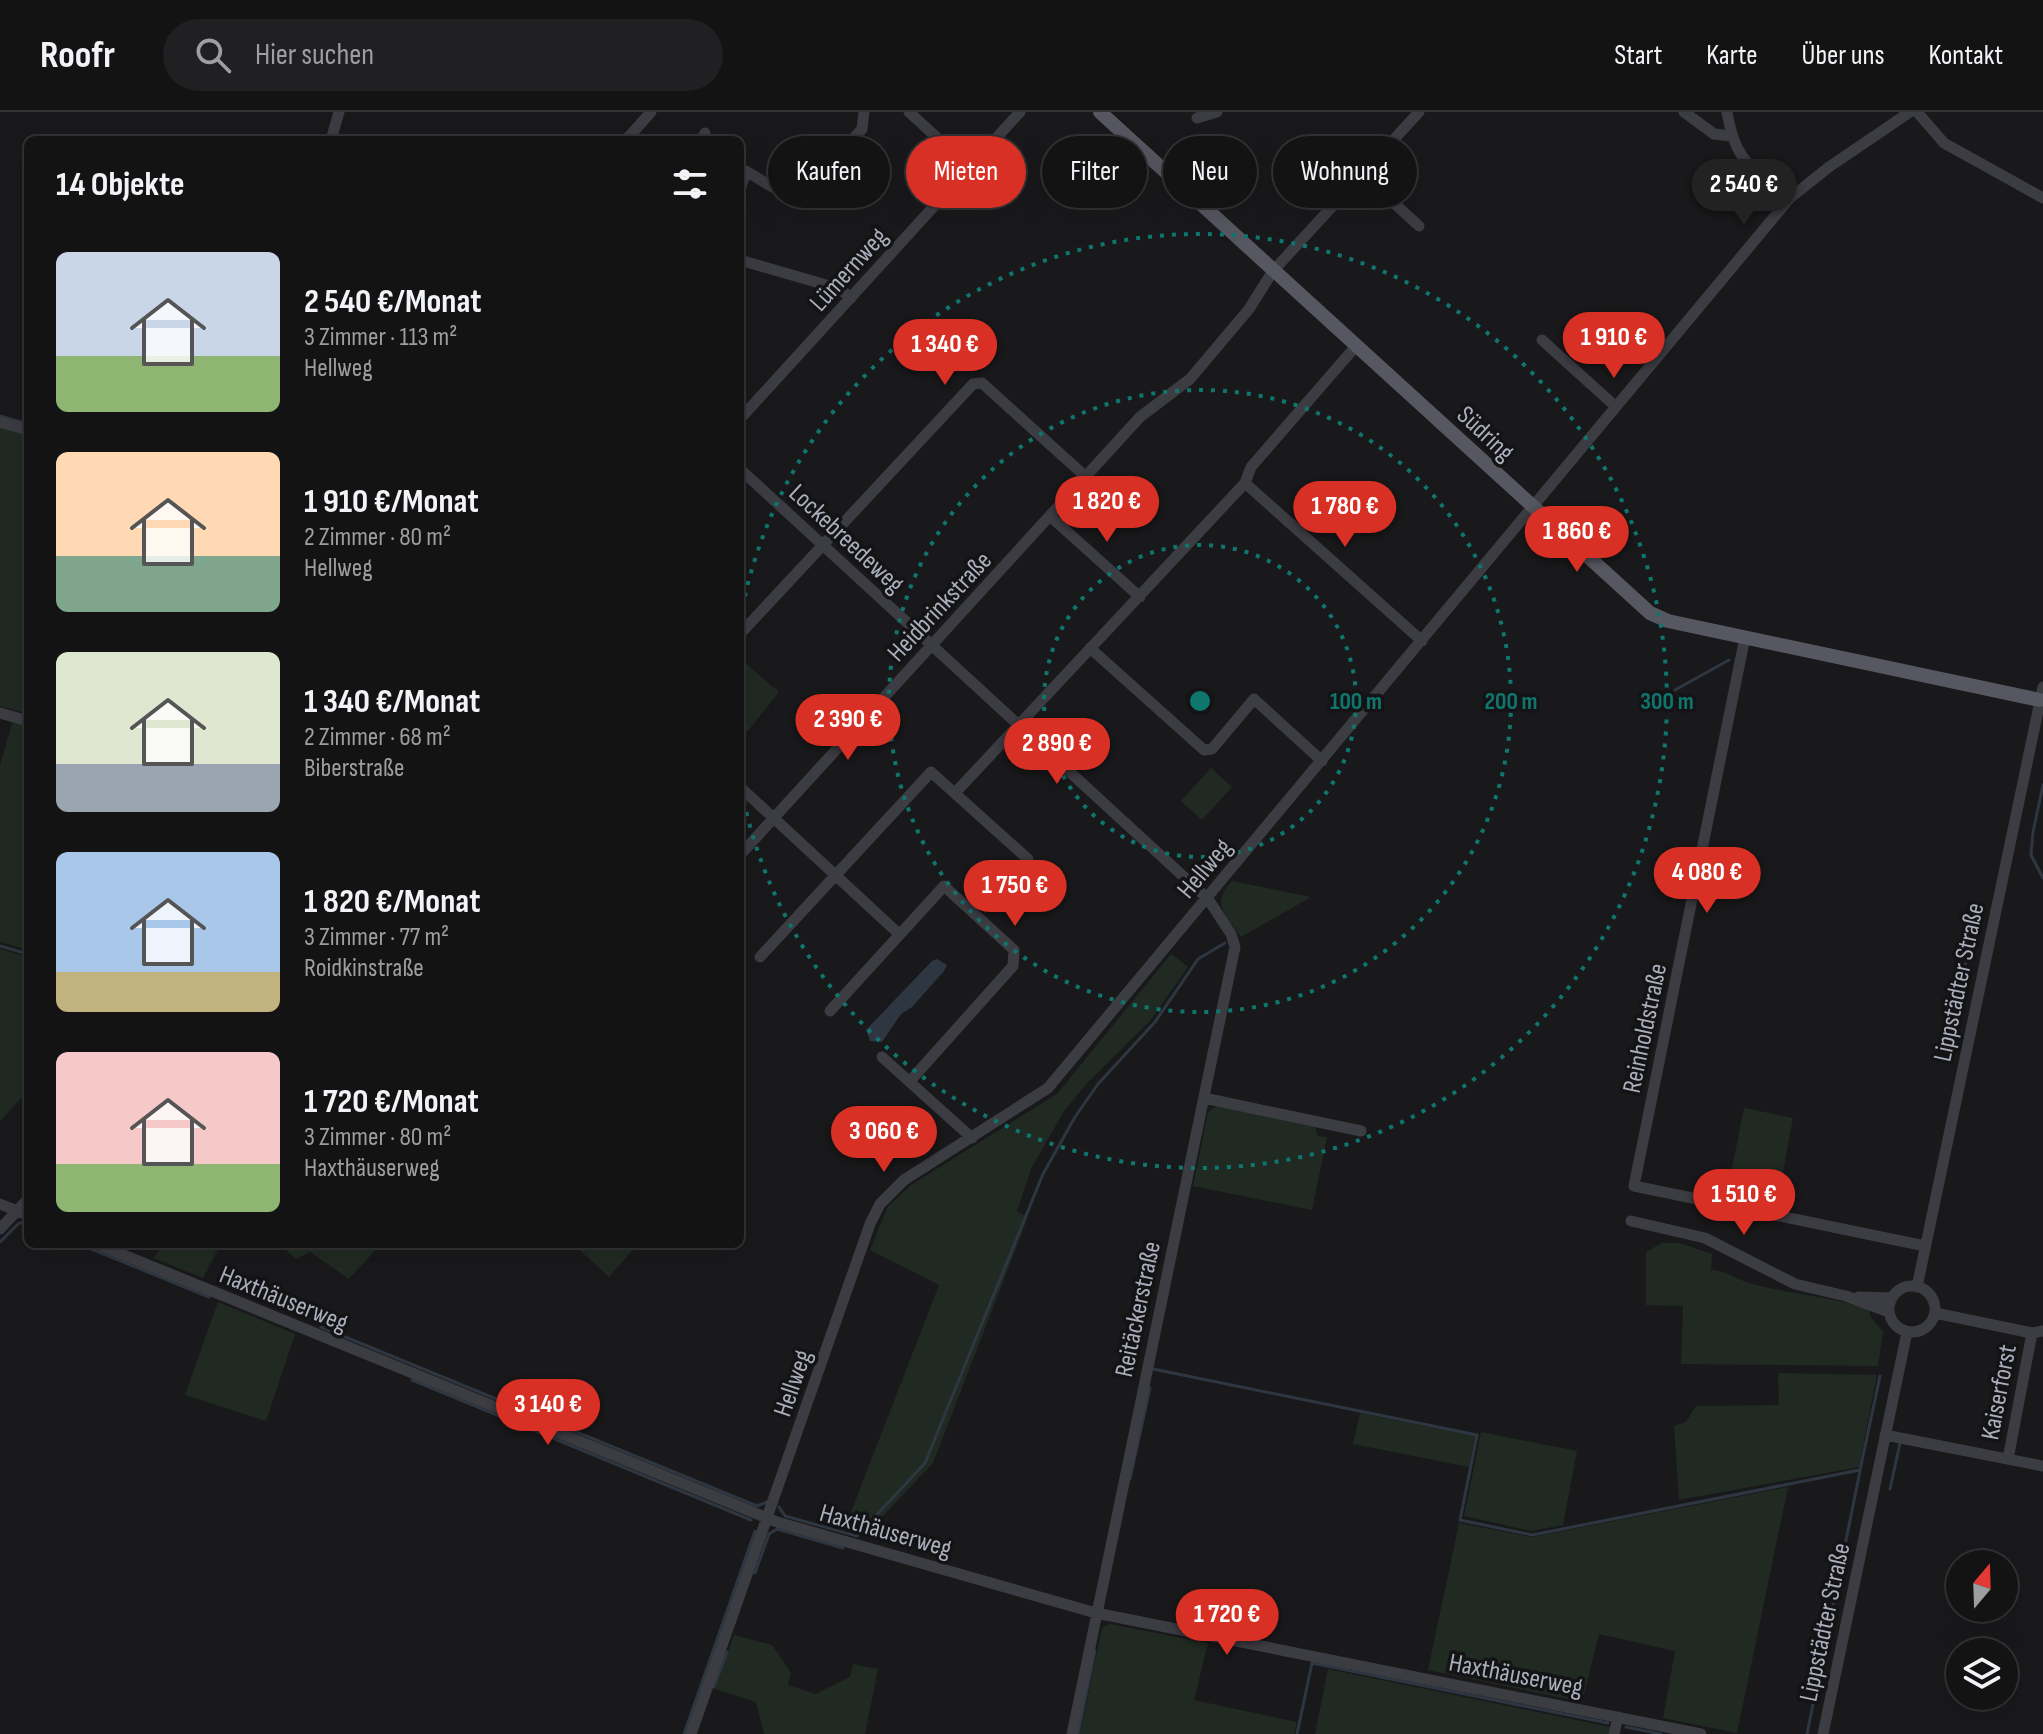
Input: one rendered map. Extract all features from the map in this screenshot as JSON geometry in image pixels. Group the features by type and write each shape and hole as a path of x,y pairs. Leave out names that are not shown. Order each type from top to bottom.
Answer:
{"main road":[{"name":"Südring","path":"1100,112 1650,613 1668,621 2042,696"}],"street":[{"path":"332,136 339,112"},
{"path":"630,136 651,112"},
{"path":"856,136 862,129 864,112"},
{"path":"909,112 935,136"},
{"name":"Lümernweg","path":"999,136 1020,112"},
{"path":"1197,118 1217,112"},
{"name":"Heidbrinkstraße","path":"1398,136 1419,112"},
{"path":"1684,112 1714,134 1731,136"},
{"path":"1727,112 1735,148 1746,162 1790,198"},
{"name":"Hellweg","path":"691,1734 870,1224 880,1204 904,1180 1048,1088 1790,198 1829,167 1910,112"},
{"path":"1917,112 1944,143 2043,198"},
{"path":"744,171 768,185"},
{"name":"Lümernweg","path":"744,415 933,208"},
{"name":"Heidbrinkstraße","path":"744,851 1140,417 1190,379 1249,309 1273,271 1332,208"},
{"path":"1399,208 1419,226"},
{"path":"744,261 840,289 851,298"},
{"path":"1542,340 1615,406"},
{"path":"955,793 1245,483 1251,467 1356,346"},
{"path":"744,630 973,384 982,383 1086,477"},
{"path":"0,422 24,429"},
{"name":"Lockebreedeweg","path":"744,473 1208,899"},
{"path":"1245,483 1422,641"},
{"path":"1051,517 1140,597"},
{"name":"Reinholdstraße","path":"1745,637 1634,1186 1925,1246"},
{"path":"1090,648 1204,750 1212,749 1254,699 1322,761"},
{"name":"Lippstädter Straße","path":"1917,1287 2042,696"},
{"path":"0,713 24,720"},
{"path":"760,957 931,772 1028,859"},
{"path":"744,791 899,934"},
{"path":"830,1011 944,886 1014,950 1013,966 910,1081"},
{"name":"Reitäckerstraße","path":"1072,1734 1235,947 1231,934 1208,899"},
{"path":"882,1057 972,1138"},
{"path":"1204,1098 1361,1131"},
{"path":"0,1204 22,1213"},
{"path":"0,1229 22,1213"},
{"path":"1631,1221 1697,1235 1723,1245 1795,1284 1846,1296 1889,1312"},
{"name":"Haxthäuserweg","path":"107,1248 768,1519 1096,1613 1701,1734"},
{"path":"1917,1287 1931,1297 1935,1313 1925,1328 1907,1332 1895,1325 1889,1312 1892,1298 1903,1288 1917,1287"},
{"path":"1846,1296 1892,1298"},
{"name":"Kaiserforst","path":"1935,1313 2038,1332 2008,1459"},
{"name":"Lippstädter Straße","path":"1823,1734 1907,1332"},
{"path":"1885,1435 2043,1466"},
{"path":"1614,1734 1618,1717"}],"shaded area":[{"path":"0,426 24,433 24,713 0,706"},
{"path":"744,661 779,692 747,732 744,729"},
{"path":"13,720 24,723 24,949 0,942 0,765"},
{"path":"1211,768 1232,787 1202,820 1181,801"},
{"path":"1232,881 1311,897 1241,937 1221,903 1225,889"},
{"path":"0,949 24,956 24,1095 0,1121"},
{"path":"1171,954 1188,967 1150,1021 1089,1081 1064,1111 1031,1169 1017,1211 1028,1217 933,1463 864,1536 844,1530 939,1285 870,1250 888,1206 911,1185 1057,1094"},
{"path":"937,959 947,965 944,971 912,1007 901,1014 882,1042 870,1041 866,1030"},
{"path":"1218,1105 1314,1124 1318,1136 1327,1137 1312,1210 1193,1186 1208,1112"},
{"path":"1744,1108 1793,1118 1776,1209 1726,1198"},
{"path":"1662,1243 1679,1243 1712,1254 1711,1270 1747,1282 1869,1309 1870,1316 1883,1332 1878,1366 1681,1364 1683,1306 1646,1305 1646,1252"},
{"path":"162,1248 219,1248 203,1278 153,1258"},
{"path":"284,1248 377,1248 349,1279 310,1252 296,1259"},
{"path":"577,1248 634,1248 609,1277"},
{"path":"218,1302 295,1334 266,1421 185,1395"},
{"path":"1778,1373 1877,1375 1859,1467 1679,1500 1674,1426 1686,1422 1696,1406 1779,1405"},
{"path":"1360,1413 1475,1436 1469,1467 1353,1444"},
{"path":"1481,1432 1577,1451 1563,1525 1531,1531 1464,1516"},
{"path":"1788,1487 1737,1733 1663,1718 1675,1651 1599,1634 1582,1702 1428,1670 1459,1523 1532,1537"},
{"path":"1110,1624 1208,1643 1194,1700 1297,1722 1294,1734 1080,1734 1102,1628"},
{"path":"734,1635 772,1645 791,1673 788,1685 815,1694 850,1677 853,1664 878,1669 865,1734 764,1734 756,1702 715,1689"},
{"path":"1328,1669 1610,1727 1609,1734 1315,1734"}],"waterway":[{"path":"0,416 24,423"},
{"path":"1675,690 1729,660"},
{"path":"2043,785 2031,855 2043,878"},
{"path":"1956,1015 1970,940"},
{"path":"779,1507 785,1516 857,1536 925,1463 1043,1174 1075,1117 1098,1084 1155,1022 1198,959 1225,943"},
{"path":"0,946 24,953"},
{"path":"0,1242 19,1223 24,1223"},
{"path":"89,1248 209,1297"},
{"path":"321,1327 757,1506 767,1502"},
{"path":"1153,1369 1477,1435 1460,1520 1532,1535 1860,1470 1880,1376"},
{"path":"412,1380 751,1520"},
{"path":"1130,1479 1150,1388"},
{"path":"1890,1489 1900,1443"},
{"path":"1807,1734 1860,1471"},
{"path":"755,1573 769,1534 777,1529 843,1548"},
{"path":"684,1734 755,1531"},
{"path":"1078,1734 1095,1651"},
{"path":"714,1687 727,1652"},
{"path":"1297,1734 1312,1663 1608,1723"},
{"path":"1626,1727 1661,1734"}]}
